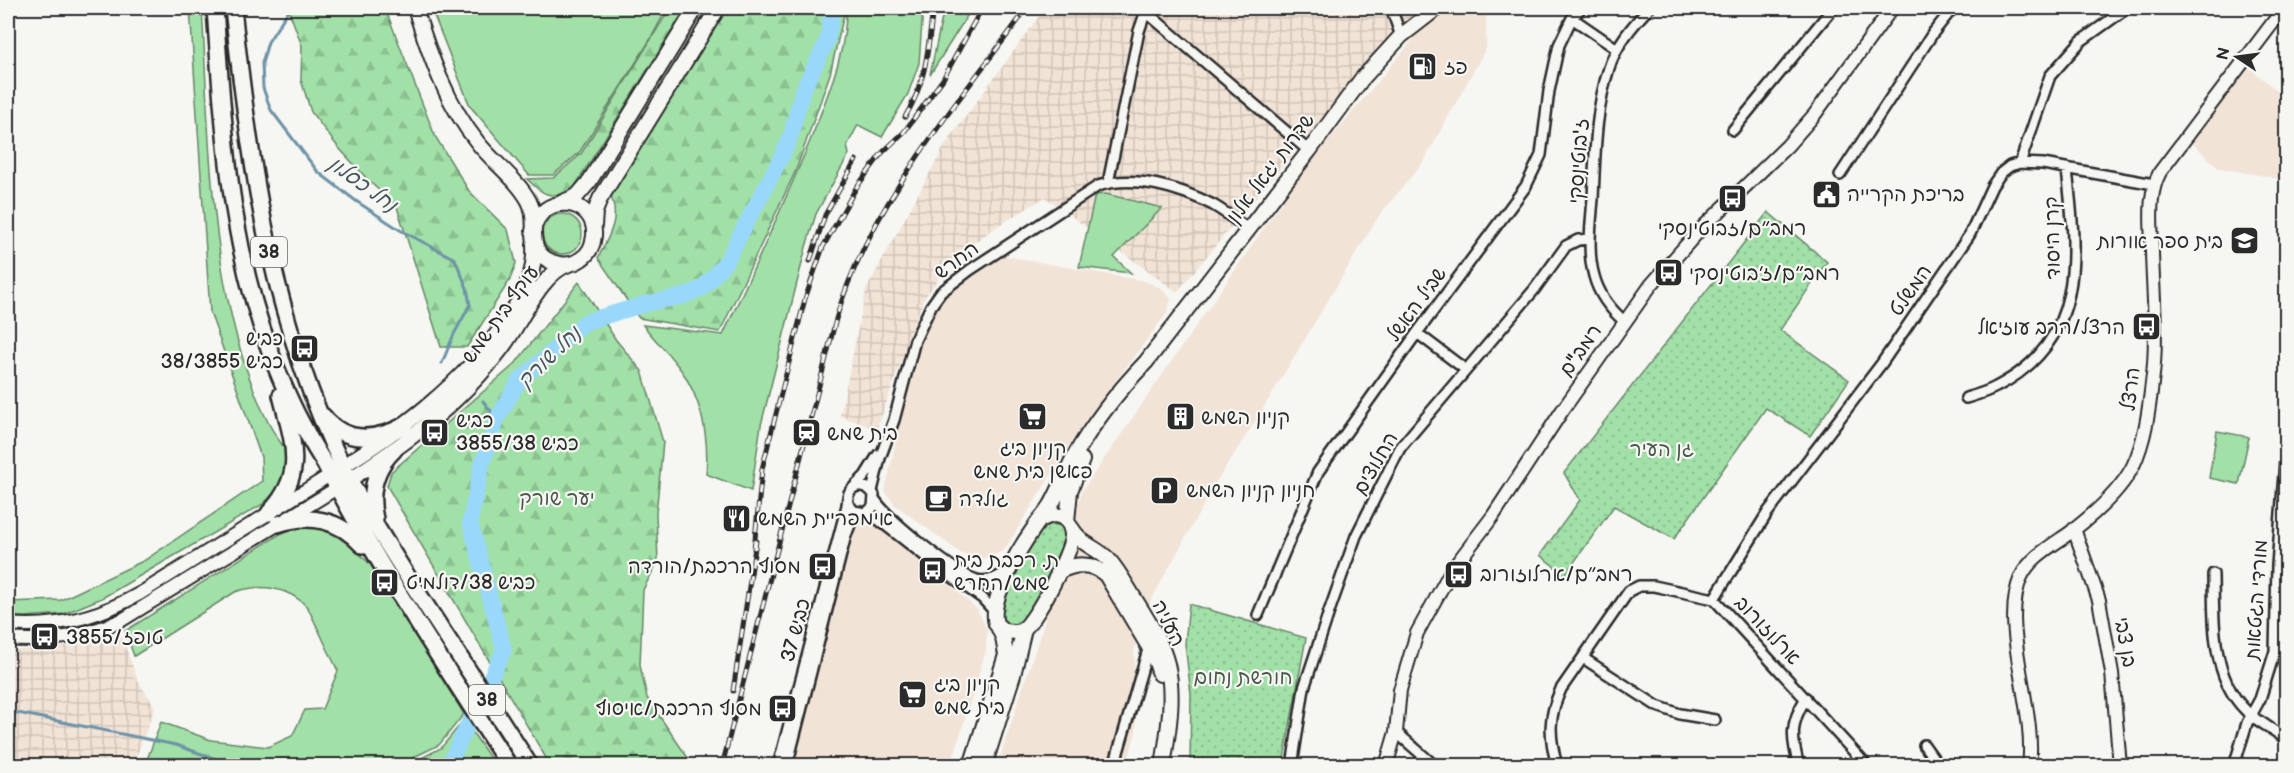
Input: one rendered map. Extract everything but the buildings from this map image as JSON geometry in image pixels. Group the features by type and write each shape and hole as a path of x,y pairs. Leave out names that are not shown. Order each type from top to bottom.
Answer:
{"highway":[{"name":"38","path":"215,8 223,127 230,175 243,254 270,351 306,432 379,530 460,660 530,765"},
{"name":"38","path":"233,8 258,204 279,295 340,477 382,566 506,760"},
{"path":"270,351 295,450 295,461 288,487 274,519 311,519 335,524 350,532 382,566"},
{"path":"315,401 332,426 349,436 359,438 380,436 404,426"},
{"path":"379,530 373,511 373,487 382,464 394,450"}],"main road":[{"path":"415,8 429,54 454,107 480,145 521,190 536,201 570,204 582,209 594,228"},
{"path":"696,8 589,182 576,196 540,214 534,236 541,254 548,260 562,265 571,264 584,257 590,250 593,242 595,212 600,199 718,8"},
{"name":"שדרות יגאל אלון","path":"994,611 1011,568 1054,500 1068,468 1123,388 1146,362 1361,80 1401,36 1437,8"},
{"name":"עוקף בית שמש","path":"340,477 455,382 497,334 529,284 534,261 533,209 521,190"},
{"name":"עוקף בית שמש","path":"340,477 394,450 431,422 475,380 503,347 551,276 561,267 571,264"},
{"name":"שדרות יגאל אלון","path":"1024,629 1036,613 1058,573 1071,542 1068,501 1079,466 1146,362"},
{"path":"1040,520 1052,515 1063,517 1068,523"},
{"name":"העליה","path":"1068,523 1083,544 1101,554 1114,567 1159,641 1167,665 1170,690 1168,732 1163,765"},
{"name":"העליה","path":"1058,573 1068,567 1082,564 1100,570 1111,582 1149,646 1159,669 1161,705 1155,765"},
{"path":"971,765 1006,655 1006,647 994,618 994,611"},
{"path":"999,629 1014,632 1024,629"},
{"path":"984,765 1013,675 1024,629"}],"street":[{"path":"1390,8 1401,36"},
{"name":"שביל האשל","path":"1258,615 1318,472 1526,186 1541,155 1549,91 1559,45 1572,18 1581,8"},
{"name":"ז'בוטינסקי","path":"1624,321 1607,303 1594,276 1590,239 1597,119 1609,67 1617,49 1649,8"},
{"path":"1733,130 1833,8"},
{"name":"רמב\"ם","path":"1386,765 1396,732 1400,690 1417,633 1451,571 1493,516 1624,321 1677,254 1787,146 1815,114 1892,8"},
{"path":"1840,175 1933,33 1953,8"},
{"path":"2127,8 2081,40 2050,76 2020,163 2043,164 2154,184"},
{"name":"הרצל","path":"2029,765 2027,713 2014,628 2016,591 2029,565 2074,530 2119,487 2133,466 2145,425 2153,380 2151,217 2154,184 2160,172 2284,8"},
{"path":"1248,229 1213,205 1180,192 1140,183 1108,183 1139,31 1146,9 1309,151"},
{"path":"1572,18 1617,49"},
{"name":"המשלט","path":"1714,599 1768,513 1882,363 1970,234 1992,186 2001,173 2010,166 2020,163"},
{"name":"קרן היסוד","path":"1966,399 1995,387 2022,371 2043,351 2063,317 2074,274 2071,200 2067,170"},
{"name":"החרש","path":"874,496 880,458 894,420 915,340 931,306 941,292 970,270 1098,186 1108,183"},
{"name":"החלוצים","path":"1292,765 1304,688 1356,536 1400,448 1534,290 1566,246 1578,240 1590,239"},
{"path":"1417,333 1466,370"},
{"name":"החרש","path":"854,488 865,476 894,420"},
{"name":"מורדי הגטאות","path":"2234,765 2251,715 2260,699 2275,651 2286,448"},
{"path":"8,639 36,641 66,638 115,623 135,613 340,477"},
{"path":"994,611 982,598 875,517 851,509 848,504 848,495 854,488 862,486 874,496 894,520 969,577 977,580 990,580 1011,568"},
{"path":"863,513 873,507 874,496"},
{"name":"כביש 37","path":"778,765 848,504"},
{"name":"כביש 37","path":"787,765 846,535 852,520 863,513"},
{"path":"8,624 27,626 59,624 102,612 141,593 274,519"},
{"name":"בן צבי","path":"2074,530 2099,600 2112,673 2120,765"},
{"path":"2213,574 2214,638 2223,676 2234,695 2251,715 2286,739"},
{"name":"ארלוזורוב","path":"1557,765 1551,737 1550,718 1553,706 1561,689 1619,604 1629,591 1639,586 1669,588 1714,599 1867,765"},
{"path":"1114,765 1139,673 1149,646"},
{"path":"2275,651 2286,652"},
{"path":"1583,658 1657,706 1680,714 1715,720"},
{"path":"1139,673 1143,669 1159,669"},
{"path":"1799,765 1794,747 1793,730 1796,714 1806,698"},
{"path":"1396,732 1435,765"},
{"path":"1924,745 1939,765"}],"shaded area":[{"path":"1045,8 1428,8 1393,33 1177,292 1045,197 993,229 954,258 923,300 877,429 840,416 866,290 945,145"},
{"path":"1452,8 1486,8 1486,48 1424,161 1378,217 1258,417 1216,482 1148,606 1134,651 1136,732 1127,765 997,766 1046,617 1082,491 1304,170 1421,30"},
{"path":"2248,67 2286,98 2286,180 2219,168 2191,142"},
{"path":"1000,255 1144,281 1161,288 1171,299 1167,313 1080,428 1005,549 982,559 962,554 894,504 885,491 909,382 931,318 948,291"},
{"path":"869,520 880,524 977,609 987,630 986,650 951,765 793,766 849,529 857,521"},
{"path":"121,635 138,681 155,707 133,765 8,765 8,651 60,647"}],"green space":[{"path":"190,8 202,8 215,218 233,323 248,373 267,420 289,455 286,470 278,488 263,504 102,598 63,614 8,616 8,602 61,600 145,560 262,481 261,457 210,312"},
{"path":"288,8 385,8 435,136 469,191 508,230 516,263 510,280 467,347 441,347 397,207 338,147 311,112 301,80 302,46"},
{"path":"431,8 667,8 650,40 579,153 553,175 529,175 470,106"},
{"path":"670,8 686,8 572,191 558,195 542,192 527,179 553,178 581,154"},
{"path":"723,8 844,8 844,14 830,74 796,170 720,332 639,318 598,258 610,234 614,218 613,202 609,193"},
{"path":"846,8 923,8 919,63 908,94 882,137 858,125 847,146 849,154 816,214 761,425 751,491 706,474 707,448 703,423 691,387 681,369 643,325 723,335 783,205 832,83 844,38"},
{"path":"944,8 972,8 930,75"},
{"path":"1106,194 1162,208 1114,257 1131,273 1079,267 1095,195"},
{"name":"גן העיר","path":"1768,212 1827,262 1780,330 1849,380 1810,436 1766,408 1674,539 1614,506 1565,575 1540,555 1580,500 1564,473"},
{"path":"562,214 570,215 576,220 581,226 581,242 576,248 570,253 562,254 554,253 548,248 543,242 542,234 543,226 548,220 554,215"},
{"name":"יער שורק","path":"579,282 616,340 642,371 663,442 656,514 658,561 643,590 640,665 647,698 688,758 687,765 550,765 387,486 391,472 515,364"},
{"path":"2217,431 2249,437 2239,484 2209,478"},
{"path":"1051,524 1062,526 1065,535 1058,562 1051,578 1032,607 1016,626 1007,626 1001,619 1012,582 1035,539 1043,529"},
{"path":"320,526 336,531 371,565 464,714 439,745 402,765 145,765 161,722 211,740 268,747 292,736 305,710 322,709 338,671 308,608 293,595 284,591 254,588 235,592 134,656 125,631 280,534 294,528"},
{"name":"חורשת נחום","path":"1189,604 1306,638 1283,764 1190,765 1191,694 1185,644"},
{"path":"464,720 495,765 408,765 441,748"}],"waterway":[{"name":"נחל כסלון","path":"290,8 268,42 262,63 263,88 271,110 318,172 400,230 455,259 467,288 470,305 454,334 442,363"},
{"name":"נחל שורק","path":"446,766 504,650 470,522 481,468 497,419 519,381 585,322 645,304 684,296 702,288 727,260 784,152 791,135 802,92 827,41 833,8"},
{"name":"נחל כסלון","path":"483,401 497,419"},
{"path":"8,711 176,745 236,766"}],"railway":[{"path":"905,117 922,77 928,51 933,8"},
{"path":"754,549 762,469 805,299 823,247 856,188 882,153 904,132 943,79 982,8"},
{"path":"722,766 836,319 850,278 890,199 940,124 1020,18"},
{"path":"810,261 825,215 856,160"},
{"path":"733,691 756,541"}],"place":[{"name":"פז","path":"1423,67"},
{"name":"בריכת הקרייה","path":"1826,194"},
{"name":"רמב״ם/זבוטינסקי","path":"1732,198"},
{"name":"בית ספר אורות","path":"2244,241"},
{"name":"רמב״ם/ז׳בוטינסקי","path":"1668,273"},
{"name":"הרצל/הרב עוזיאל","path":"2146,327"},
{"name":"כביש 38/כביש 3855","path":"304,349"},
{"name":"קניון ביג פאשן בית שמש","path":"1033,417"},
{"name":"קניון השמש","path":"1180,417"},
{"name":"כביש 3855/כביש 38","path":"435,432"},
{"name":"בית שמש","path":"806,433"},
{"name":"חניון קניון השמש","path":"1165,490"},
{"name":"גולדה","path":"938,499"},
{"name":"אימפריית השמש","path":"737,518"},
{"name":"מסוף הרכבת/הורדה","path":"822,566"},
{"name":"ת. רכבת בית שמש/החרש","path":"933,571"},
{"name":"רמב״ם/ארלוזורוב","path":"1459,574"},
{"name":"כביש 38/דולמיט","path":"385,582"},
{"name":"3855/טופז","path":"45,637"},
{"name":"קניון ביג בית שמש","path":"913,695"},
{"name":"מסוף הרכבת/איסוף","path":"783,708"}]}
